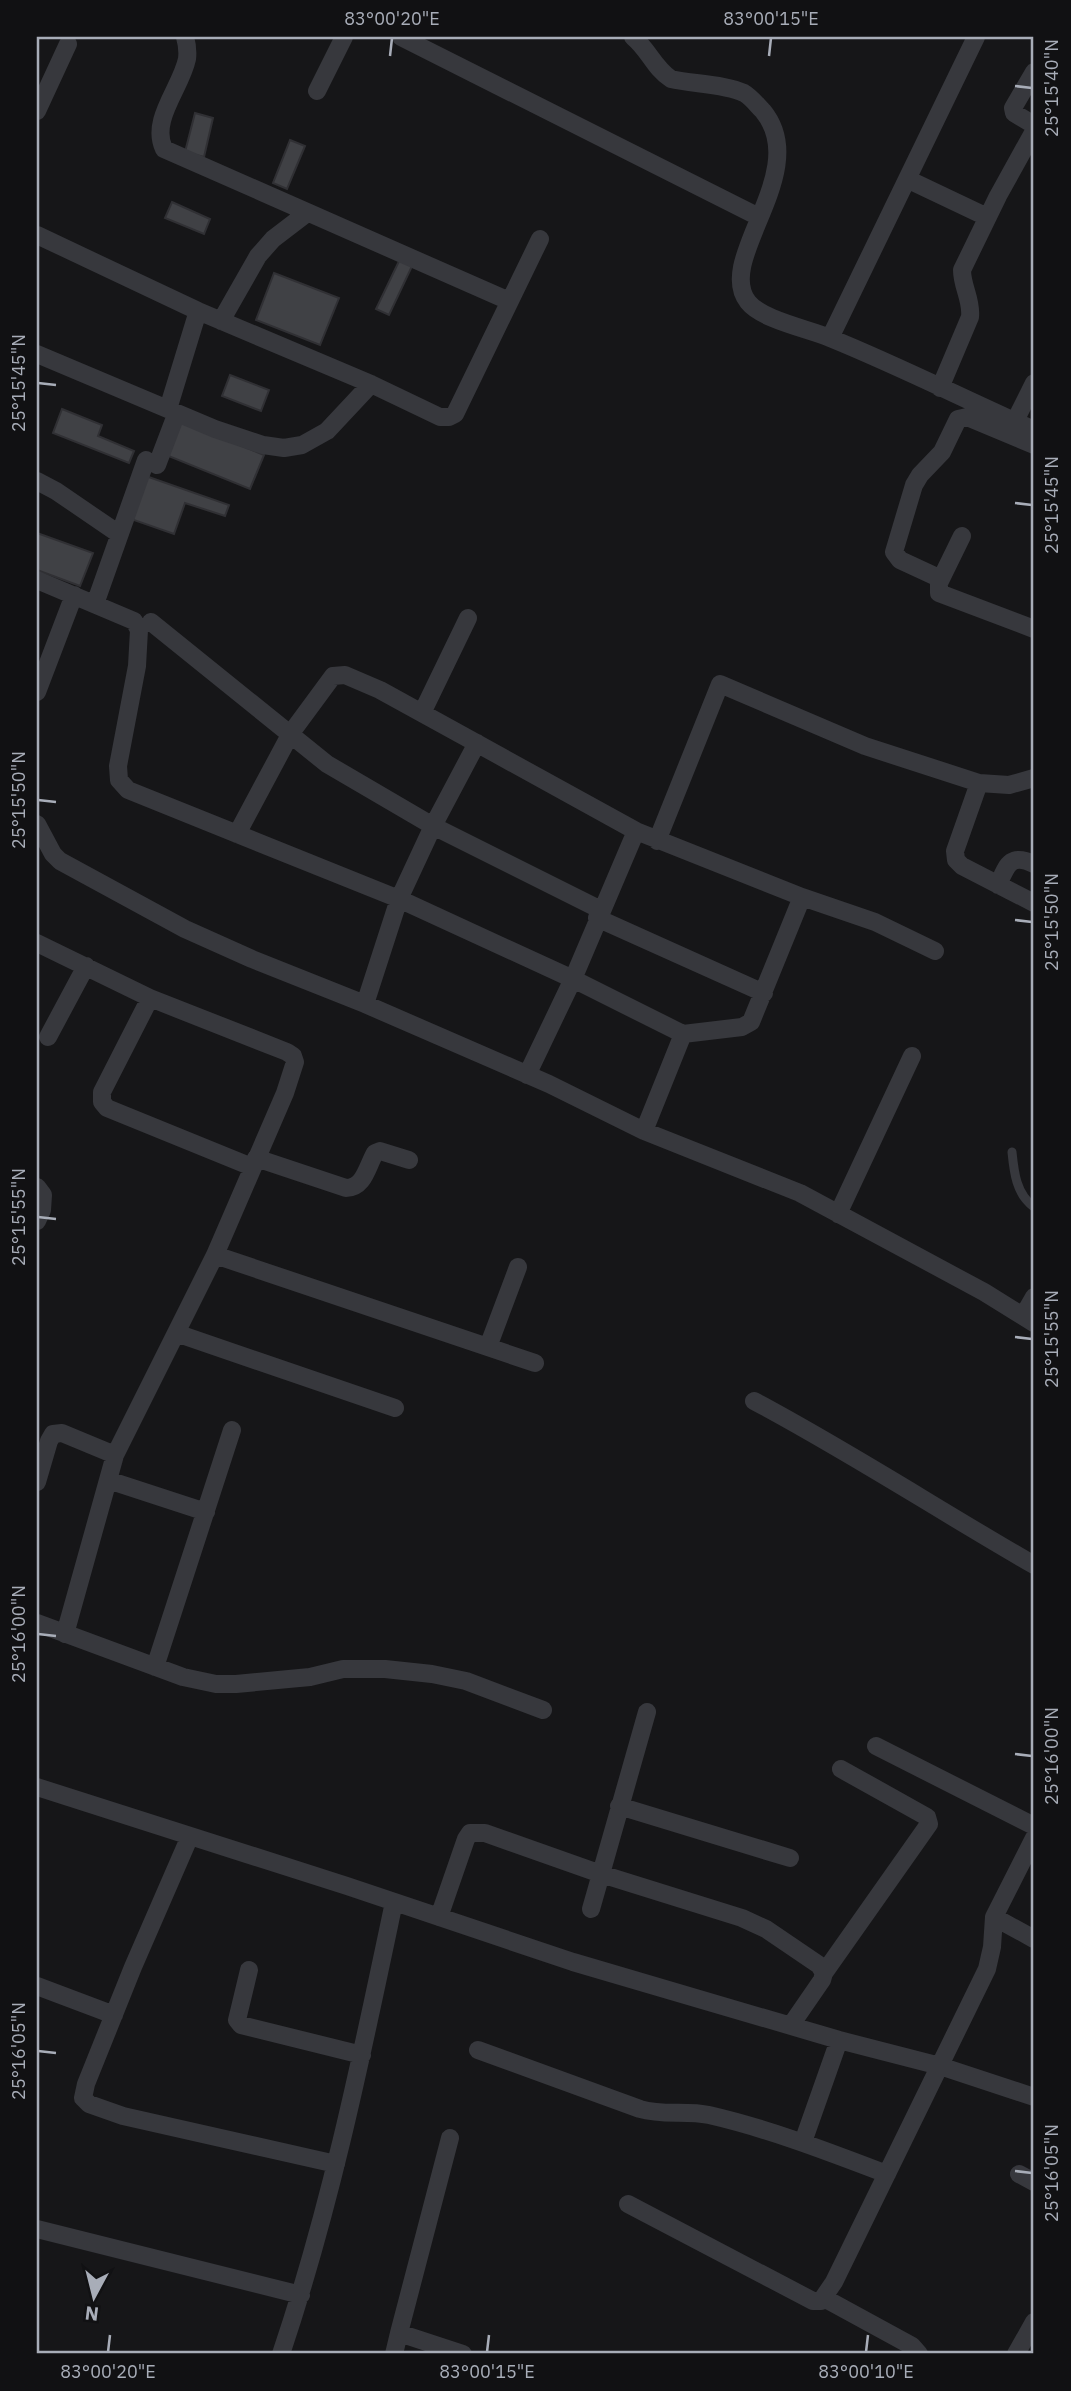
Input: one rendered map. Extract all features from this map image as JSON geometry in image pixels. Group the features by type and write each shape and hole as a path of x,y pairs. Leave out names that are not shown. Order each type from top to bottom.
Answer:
{"street":[{"path":"185,37 187,60 160,127 160,139 164,149 509,302"},
{"path":"317,91 344,37"},
{"path":"401,37 759,217"},
{"path":"633,37 646,48 660,72 670,79 745,93 771,122 776,138 778,162 742,273 741,290 749,303 762,313 830,338 1034,430"},
{"path":"830,338 976,37"},
{"path":"37,111 68,44"},
{"path":"1034,72 1013,108 1014,113 1034,125"},
{"path":"940,388 970,317 971,306 962,270 987,217 1034,131"},
{"path":"907,179 987,217"},
{"path":"221,321 258,256 273,239 307,213"},
{"path":"37,235 198,311 371,384 440,417 455,414 540,239"},
{"path":"168,409 198,311"},
{"path":"37,354 168,409 263,445 284,448 309,442 327,431 371,384"},
{"path":"1015,421 1034,383"},
{"path":"95,604 119,534 176,415 168,409"},
{"path":"941,579 900,560 894,552 914,485 942,452 958,419 967,417 1034,445"},
{"path":"37,481 119,534"},
{"path":"962,536 938,589 943,595 1034,629"},
{"path":"37,580 134,621 139,630 138,666 118,766 119,780 128,790 400,899 573,979 683,1034 742,1027 751,1022 802,897"},
{"path":"37,692 74,595"},
{"path":"422,713 468,618"},
{"path":"150,622 327,764 433,826 599,914 764,993"},
{"path":"237,834 291,733 333,676 345,675 358,679 422,713 657,841 875,922 935,951"},
{"path":"657,841 720,684 865,746 979,783 1009,785 1034,778"},
{"path":"365,1004 400,899 433,826 477,743"},
{"path":"979,783 954,851 956,860 962,866 1034,903"},
{"path":"37,824 53,854 60,861 185,929 527,1075 644,1131 800,1193 1029,1320 1034,1297"},
{"path":"527,1075 573,979 636,831"},
{"path":"998,885 1007,865 1014,860 1034,864"},
{"path":"37,943 150,998 287,1052 293,1056 295,1070 215,1255 115,1455 65,1633"},
{"path":"48,1037 86,966"},
{"path":"150,998 102,1092 102,1102 107,1108 254,1163 346,1188 355,1188 361,1183 375,1153 409,1160"},
{"path":"644,1131 683,1034"},
{"path":"838,1214 912,1056"},
{"path":"37,1187 43,1195 42,1210 37,1221"},
{"path":"215,1255 535,1363"},
{"path":"488,1347 518,1266"},
{"path":"176,1333 395,1408"},
{"path":"754,1401 1034,1565"},
{"path":"155,1667 232,1430"},
{"path":"37,1482 53,1434 62,1433 115,1455"},
{"path":"108,1480 206,1512"},
{"path":"37,1623 155,1667 216,1684 310,1677 343,1670 385,1669 466,1681 543,1710"},
{"path":"591,1909 647,1712"},
{"path":"876,1746 1034,1826"},
{"path":"791,2025 824,1973 929,1824 927,1817 841,1769"},
{"path":"37,1787 573,1962 839,2040 940,2066 1034,2097"},
{"path":"619,1806 790,1858"},
{"path":"439,1917 470,1833 485,1833 601,1874 742,1918 766,1929 819,1965 824,1973"},
{"path":"190,1836 114,2015 83,2098 89,2104 123,2116 336,2164"},
{"path":"628,2203 813,2301 821,2301 887,2174 987,1969 994,1917 1034,1838"},
{"path":"281,2354 301,2295 336,2164 394,1902"},
{"path":"994,1917 1034,1939"},
{"path":"249,1970 237,2020 241,2025 362,2055"},
{"path":"37,1986 114,2015"},
{"path":"803,2143 839,2040"},
{"path":"478,2050 653,2113 704,2114 803,2143 887,2174"},
{"path":"394,2354 450,2138"},
{"path":"37,2229 301,2295"},
{"path":"824,2298 912,2346 919,2354"},
{"path":"1016,2354 1034,2322"},
{"path":"400,2333 463,2354"}],"lane":[{"path":"1012,1152 1014,1175 1021,1193 1034,1207"}],"building":[{"path":"195,113 213,118 204,157 185,152"},
{"path":"290,140 305,146 287,189 273,183"},
{"path":"172,202 210,219 204,234 165,218"},
{"path":"400,259 413,264 389,315 376,309"},
{"path":"274,273 339,298 320,345 256,320"},
{"path":"230,375 269,390 261,411 222,396"},
{"path":"62,409 102,425 98,436 134,451 129,463 53,433"},
{"path":"180,421 264,455 250,489 166,455"},
{"path":"143,475 229,505 225,516 185,503 174,534 128,518"},
{"path":"37,533 93,553 80,586 37,570"}]}
